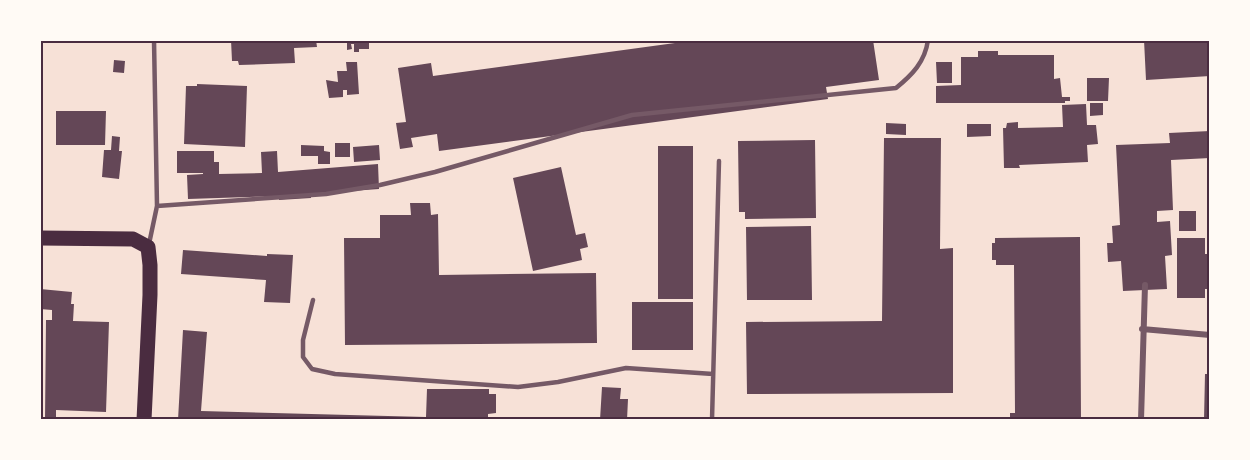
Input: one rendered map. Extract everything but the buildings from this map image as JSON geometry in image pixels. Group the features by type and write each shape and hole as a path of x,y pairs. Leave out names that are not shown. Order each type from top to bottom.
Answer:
{"main road":[{"path":"40,238 133,239 148,247 150,295 144,420"}],"street":[{"path":"1141,420 1145,285"},
{"path":"1142,329 1209,335"}],"lane":[{"path":"148,247 157,206 154,40"},
{"path":"157,206 326,194 380,185 435,172 632,115 896,88 910,78 921,63 928,40"},
{"path":"712,420 719,161"},
{"path":"313,300 303,340 303,357 312,369 335,374 518,387 558,382 626,368 713,374"}]}
